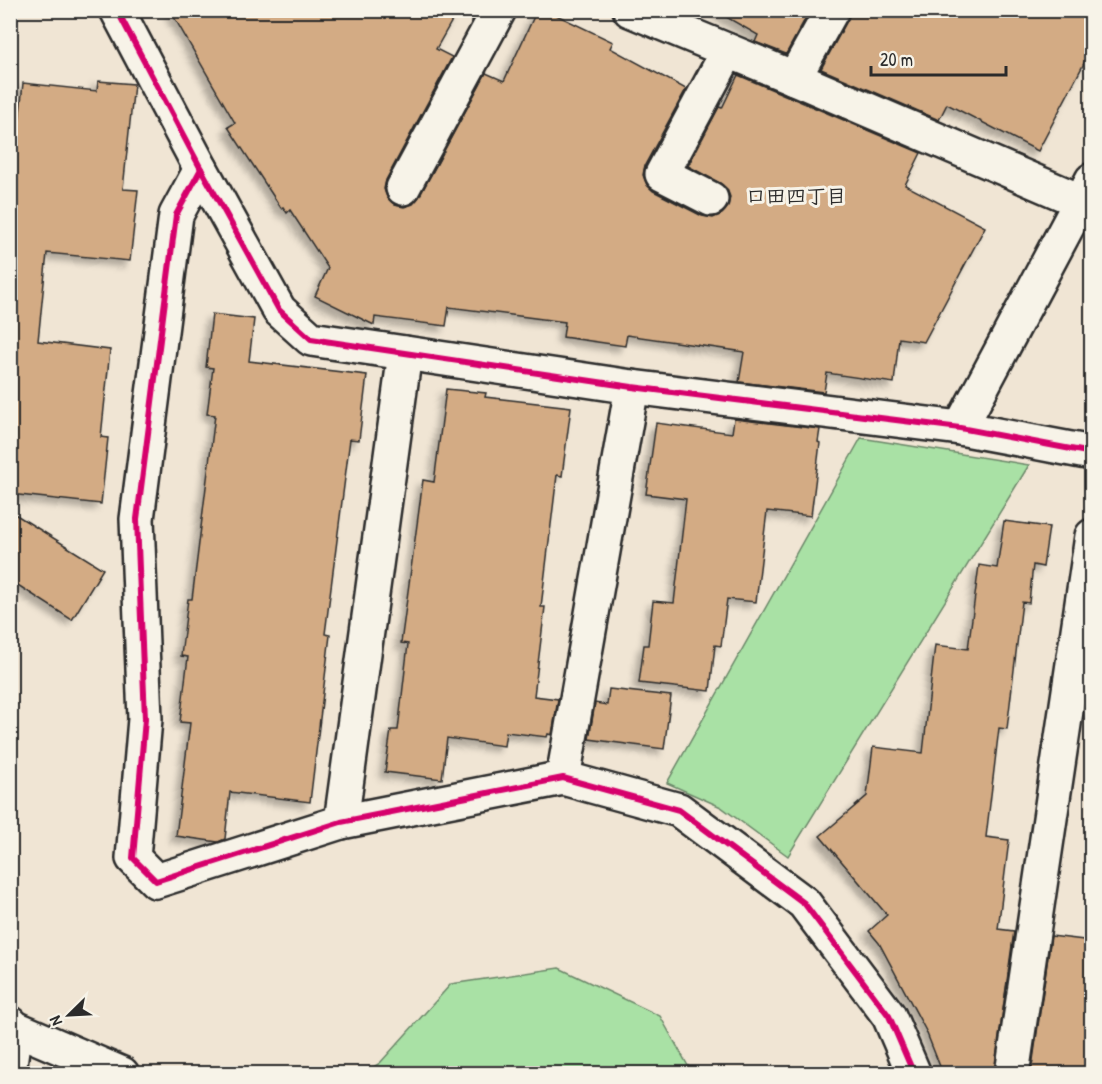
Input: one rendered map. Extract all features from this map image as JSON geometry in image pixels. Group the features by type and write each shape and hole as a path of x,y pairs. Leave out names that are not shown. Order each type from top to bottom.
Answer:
{"street":[{"path":"403,188 499,10"},
{"path":"630,10 794,78 1083,208 960,428"},
{"path":"794,78 832,10"},
{"path":"121,12 201,169 279,310 311,339 632,387 960,428 1092,453"},
{"path":"711,199 662,174 728,51"},
{"path":"201,169 176,215 137,519 145,719 133,858 156,881 341,822 563,778 679,810 804,903 889,1016 914,1074"},
{"path":"341,822 405,353"},
{"path":"563,778 632,387"},
{"path":"1012,1074 1092,536"},
{"path":"10,1064 13,1026 122,1074"}],"green space":[{"path":"861,438 1029,465 788,856 721,807 667,783"},
{"path":"559,968 660,1016 692,1073 364,1073 380,1063 451,984"}],"building":[{"path":"170,10 458,10 436,49 452,57 386,180 384,189 387,197 395,205 404,207 413,204 419,197 486,73 504,81 537,10 546,10 613,42 610,48 686,89 645,165 643,175 647,185 653,191 702,216 713,218 722,214 728,207 730,197 727,189 720,183 688,166 719,107 722,108 738,75 921,153 905,185 985,227 924,342 899,338 894,383 827,373 824,392 739,382 744,352 627,335 625,346 563,337 565,322 449,307 446,326 375,317 374,325 315,296 328,268 290,210 287,213 283,207 281,208 228,127 235,123"},
{"path":"714,10 810,10 786,54 755,42 758,35"},
{"path":"851,10 1092,10 1092,48 1038,151 947,104 939,120 821,69"},
{"path":"98,81 134,84 123,189 138,190 130,261 47,253 38,341 110,350 101,437 108,438 101,504 10,494 10,163 15,164 23,83 97,91"},
{"path":"212,314 254,319 249,361 367,375 359,440 350,439 325,634 330,635 310,802 230,792 225,839 218,842 176,836 190,723 180,722 188,657 181,656 188,599 192,599 215,415 207,414 213,368 206,367"},
{"path":"446,389 486,393 485,397 571,407 562,476 557,475 541,607 545,607 534,696 558,699 552,735 548,734 547,737 506,732 504,746 447,738 442,779 385,772 391,730 398,730 408,644 401,643 423,480 434,482"},
{"path":"734,419 820,429 811,516 767,511 756,602 727,599 721,646 715,645 710,691 639,683 644,645 648,645 653,601 674,603 686,499 646,494 656,423 732,433"},
{"path":"10,511 103,569 72,620 10,580"},
{"path":"1004,521 1049,527 1043,567 1033,565 1029,603 1022,602 1007,729 999,728 986,837 1009,840 998,929 1014,931 994,1074 943,1074 926,1031 879,943 869,931 887,915 820,836 867,796 873,747 923,753 935,645 968,649 979,565 997,568"},
{"path":"609,689 671,696 664,749 589,739 595,703 607,705"},
{"path":"1051,936 1092,941 1092,1074 1031,1074"}],"cycle path":[{"path":"117,10 279,310 311,339 632,387 960,428 1092,453"},
{"path":"201,169 176,215 137,519 145,719 133,858 156,881 341,822 563,778 679,810 804,903 889,1016 914,1074"}],"district":[{"name":"口田四丁目","path":"796,196"}]}
